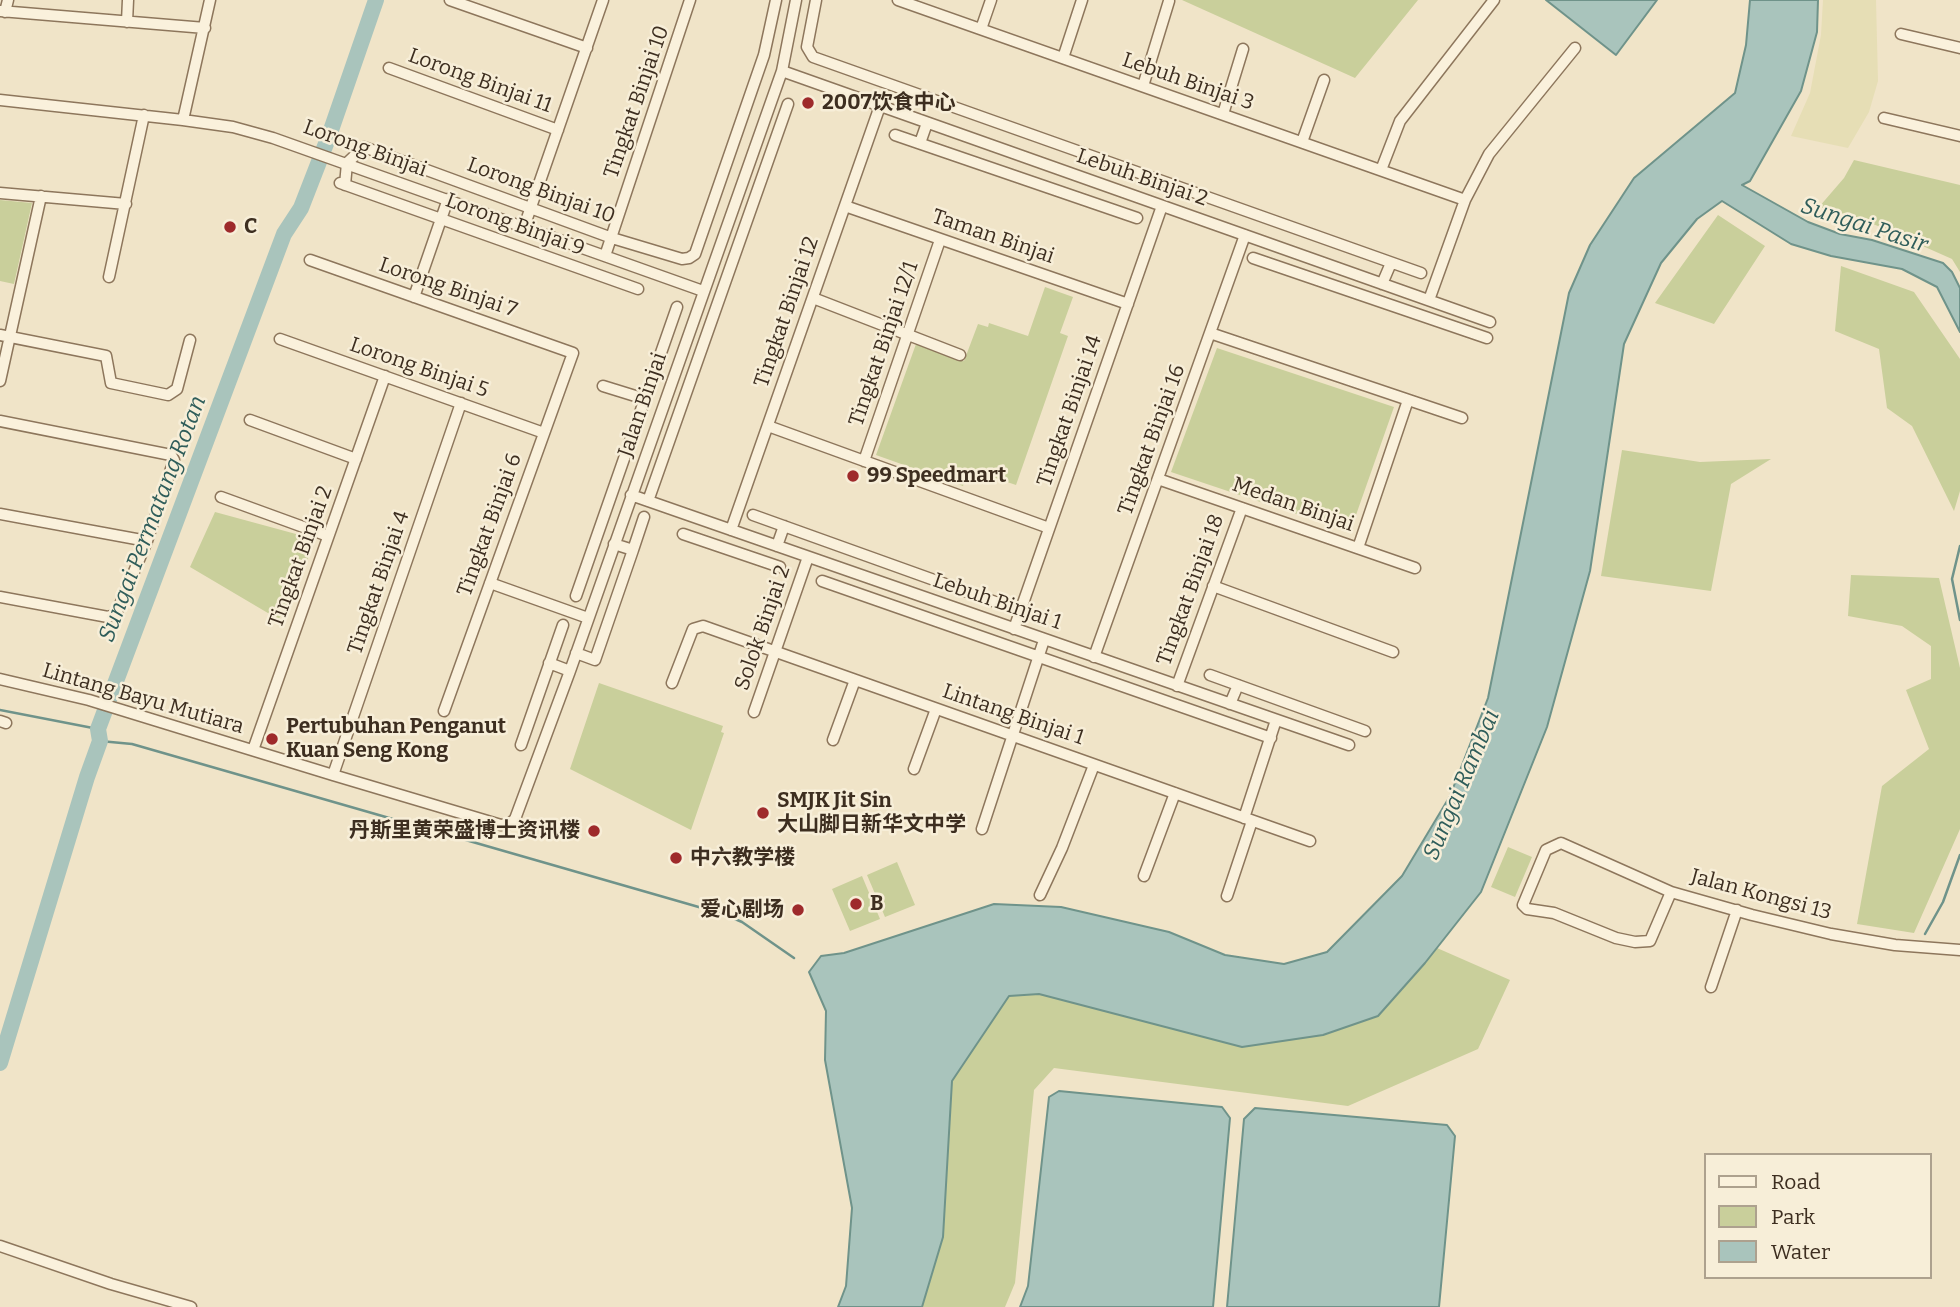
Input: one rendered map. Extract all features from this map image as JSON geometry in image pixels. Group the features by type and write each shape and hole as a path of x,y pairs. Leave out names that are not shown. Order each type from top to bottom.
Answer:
{"street":[{"path":"8,0 2,11 205,28"},
{"path":"127,22 128,0"},
{"path":"183,120 210,0"},
{"path":"450,0 587,48"},
{"path":"524,227 603,0"},
{"name":"Tingkat Binjai 10","path":"605,256 690,0"},
{"name":"Lebuh Binjai 2","path":"816,0 807,47 813,57 1421,273"},
{"path":"981,29 991,0"},
{"path":"1063,58 1082,0"},
{"path":"1381,170 1400,121 1494,0"},
{"name":"Lebuh Binjai 3","path":"902,1 1465,200"},
{"path":"1143,86 1170,1"},
{"path":"727,222 708,216 764,55 775,3 795,5"},
{"name":"Jalan Binjai","path":"515,819 782,71 795,5"},
{"path":"1901,34 1960,48"},
{"path":"1429,300 1465,200 1489,155 1575,48"},
{"path":"1223,114 1243,49"},
{"name":"Lorong Binjai 11","path":"388,68 558,130"},
{"name":"Lebuh Binjai 2","path":"782,71 1490,322"},
{"path":"1302,142 1324,80"},
{"name":"Lorong Binjai","path":"0,100 233,127 297,145 703,291"},
{"path":"648,501 788,104"},
{"name":"Tingkat Binjai 12","path":"731,530 880,106"},
{"path":"109,277 144,115"},
{"path":"1884,118 1960,136"},
{"path":"762,123 779,128"},
{"path":"920,143 927,123"},
{"path":"895,135 1137,218"},
{"name":"Lorong Binjai 10","path":"342,162 364,147 612,238 682,259 695,254 708,216"},
{"name":"Lorong Binjai 9","path":"342,162 342,184 638,289"},
{"path":"1105,206 1111,188"},
{"path":"0,193 126,204"},
{"path":"0,381 4,336 40,196"},
{"path":"414,297 448,200"},
{"name":"Taman Binjai","path":"845,206 1128,304"},
{"name":"Tingkat Binjai 14","path":"1014,629 1162,206"},
{"path":"494,238 501,218"},
{"name":"Tingkat Binjai 16","path":"1094,657 1245,235"},
{"name":"Tingkat Binjai 12/1","path":"864,461 940,240"},
{"path":"585,270 591,251"},
{"path":"1253,258 1488,338"},
{"name":"Lorong Binjai 7","path":"310,260 573,353"},
{"path":"1382,284 1391,263"},
{"path":"813,298 960,355"},
{"path":"576,596 677,307"},
{"path":"1210,333 1462,418"},
{"path":"4,336 106,356 111,383 168,395 177,388 190,340"},
{"name":"Lorong Binjai 5","path":"280,339 544,433"},
{"path":"663,346 681,353"},
{"name":"Tingkat Binjai 6","path":"444,710 573,353"},
{"name":"Tingkat Binjai 2","path":"253,751 385,376"},
{"path":"603,386 645,399"},
{"path":"1358,548 1408,400"},
{"name":"Tingkat Binjai 4","path":"333,775 461,403"},
{"path":"250,420 356,459"},
{"path":"0,421 171,455 174,464 147,541 113,616 0,597"},
{"path":"656,424 673,429"},
{"path":"768,426 1049,528"},
{"name":"Medan Binjai","path":"1158,480 1415,568"},
{"name":"Lebuh Binjai 1","path":"631,495 1349,746"},
{"path":"221,497 328,536"},
{"name":"Tingkat Binjai 18","path":"1177,686 1242,508"},
{"path":"0,513 147,541"},
{"path":"753,515 1001,604"},
{"path":"576,653 595,660 644,517"},
{"path":"776,546 784,526"},
{"path":"683,534 780,567"},
{"path":"759,560 766,542"},
{"path":"614,544 632,550"},
{"path":"590,556 608,561"},
{"name":"Solok Binjai 2","path":"754,712 808,557"},
{"name":"Lebuh Binjai 1","path":"822,581 1271,738"},
{"path":"490,583 588,618"},
{"path":"1213,586 1393,652"},
{"path":"963,611 970,593"},
{"path":"521,745 563,625"},
{"name":"Lintang Binjai 1","path":"672,683 693,629 703,626 1310,841"},
{"path":"982,829 1044,639"},
{"path":"549,663 570,671"},
{"path":"1210,675 1365,731"},
{"name":"Lintang Bayu Mutiara","path":"0,679 89,700 501,825 509,824 515,819"},
{"path":"832,740 855,680"},
{"path":"1230,704 1238,685"},
{"path":"914,769 936,709"},
{"path":"1227,896 1276,720"},
{"path":"1040,895 1062,848 1094,765"},
{"path":"1144,876 1175,793"},
{"name":"Jalan Kongsi 13","path":"1671,892 1650,941 1635,942 1616,938 1554,913 1527,909 1523,905 1546,849 1561,843 1671,892 1737,910 1858,939 1960,950"},
{"path":"1711,986 1737,910"},
{"path":"0,1246 127,1289 191,1307"}],"shaded area":[{"path":"1823,0 1876,0 1878,81 1869,112 1848,148 1791,136 1810,93 1821,35"}],"green space":[{"path":"1182,0 1418,0 1355,78"},
{"path":"1854,160 1960,185 1960,272 1952,259 1862,219 1819,207 1844,178"},
{"path":"0,200 32,203 14,284 0,281"},
{"path":"1718,215 1765,246 1714,324 1655,303"},
{"path":"1841,266 1914,292 1960,359 1960,491 1954,511 1912,426 1887,408 1879,349 1835,331"},
{"path":"1045,287 1073,297 1060,333 1068,336 1016,485 968,469 963,486 876,455 916,344 964,361 978,324 988,327 989,323 1028,336"},
{"path":"1217,348 1394,407 1350,532 1171,472"},
{"path":"1622,450 1700,462 1771,459 1731,484 1711,591 1601,576"},
{"path":"215,512 307,537 312,547 291,608 278,619 190,567"},
{"path":"1851,575 1939,578 1960,668 1960,829 1914,933 1857,924 1882,786 1929,749 1906,690 1931,679 1931,646 1902,626 1848,616"},
{"path":"599,683 723,726 721,732 724,733 691,830 570,769"},
{"path":"1508,847 1532,857 1515,897 1491,887"},
{"path":"897,862 915,905 885,917 867,875"},
{"name":"B","path":"862,876 880,919 850,931 832,889"},
{"path":"1437,948 1510,980 1478,1049 1348,1106 1054,1068 1034,1090 1015,1283 1005,1307 922,1307 943,1237 952,1081 1009,996 1425,963"}],"water":[{"path":"1546,0 1657,0 1616,55"},
{"name":"Sungai Rambai","path":"1750,0 1818,0 1817,32 1801,91 1750,181 1742,185 1808,222 1840,234 1872,240 1943,263 1952,272 1960,288 1960,332 1937,287 1902,269 1831,256 1791,244 1722,201 1697,219 1661,263 1624,344 1590,571 1547,727 1481,892 1425,963 1378,1016 1323,1035 1242,1047 1039,994 1009,996 952,1081 943,1237 922,1307 838,1307 846,1286 852,1208 825,1060 826,1011 809,972 821,956 844,953 994,904 1061,907 1169,932 1225,955 1284,964 1327,952 1402,876 1450,796 1488,698 1569,293 1590,245 1634,178 1735,93 1746,45"},
{"path":"1059,1091 1222,1107 1230,1118 1213,1307 1020,1307 1028,1286 1049,1097"},
{"path":"1255,1108 1447,1125 1455,1136 1439,1307 1227,1307 1244,1119"}],"waterway":[{"name":"Sungai Permatang Rotan","path":"0,1063 100,741 98,729 284,234 301,208 329,136 376,0"},
{"path":"1960,546 1952,579 1960,620"},
{"path":"0,710 98,729"},
{"path":"100,741 132,744 723,914 742,922 794,958"},
{"path":"1925,934 1943,902 1960,855"}],"place":[{"name":"2007饮食中心","path":"808,103"},
{"name":"C","path":"230,227"},
{"name":"99 Speedmart","path":"853,476"},
{"name":"Pertubuhan Penganut Kuan Seng Kong","path":"272,739"},
{"name":"SMJK Jit Sin 大山脚日新华文中学","path":"763,813"},
{"name":"丹斯里黄荣盛博士资讯楼","path":"594,831"},
{"name":"中六教学楼","path":"676,858"},
{"name":"B","path":"856,904"},
{"name":"爱心剧场","path":"798,910"}],"water label":[{"name":"Sungai Pasir","path":"1864,226"}]}
